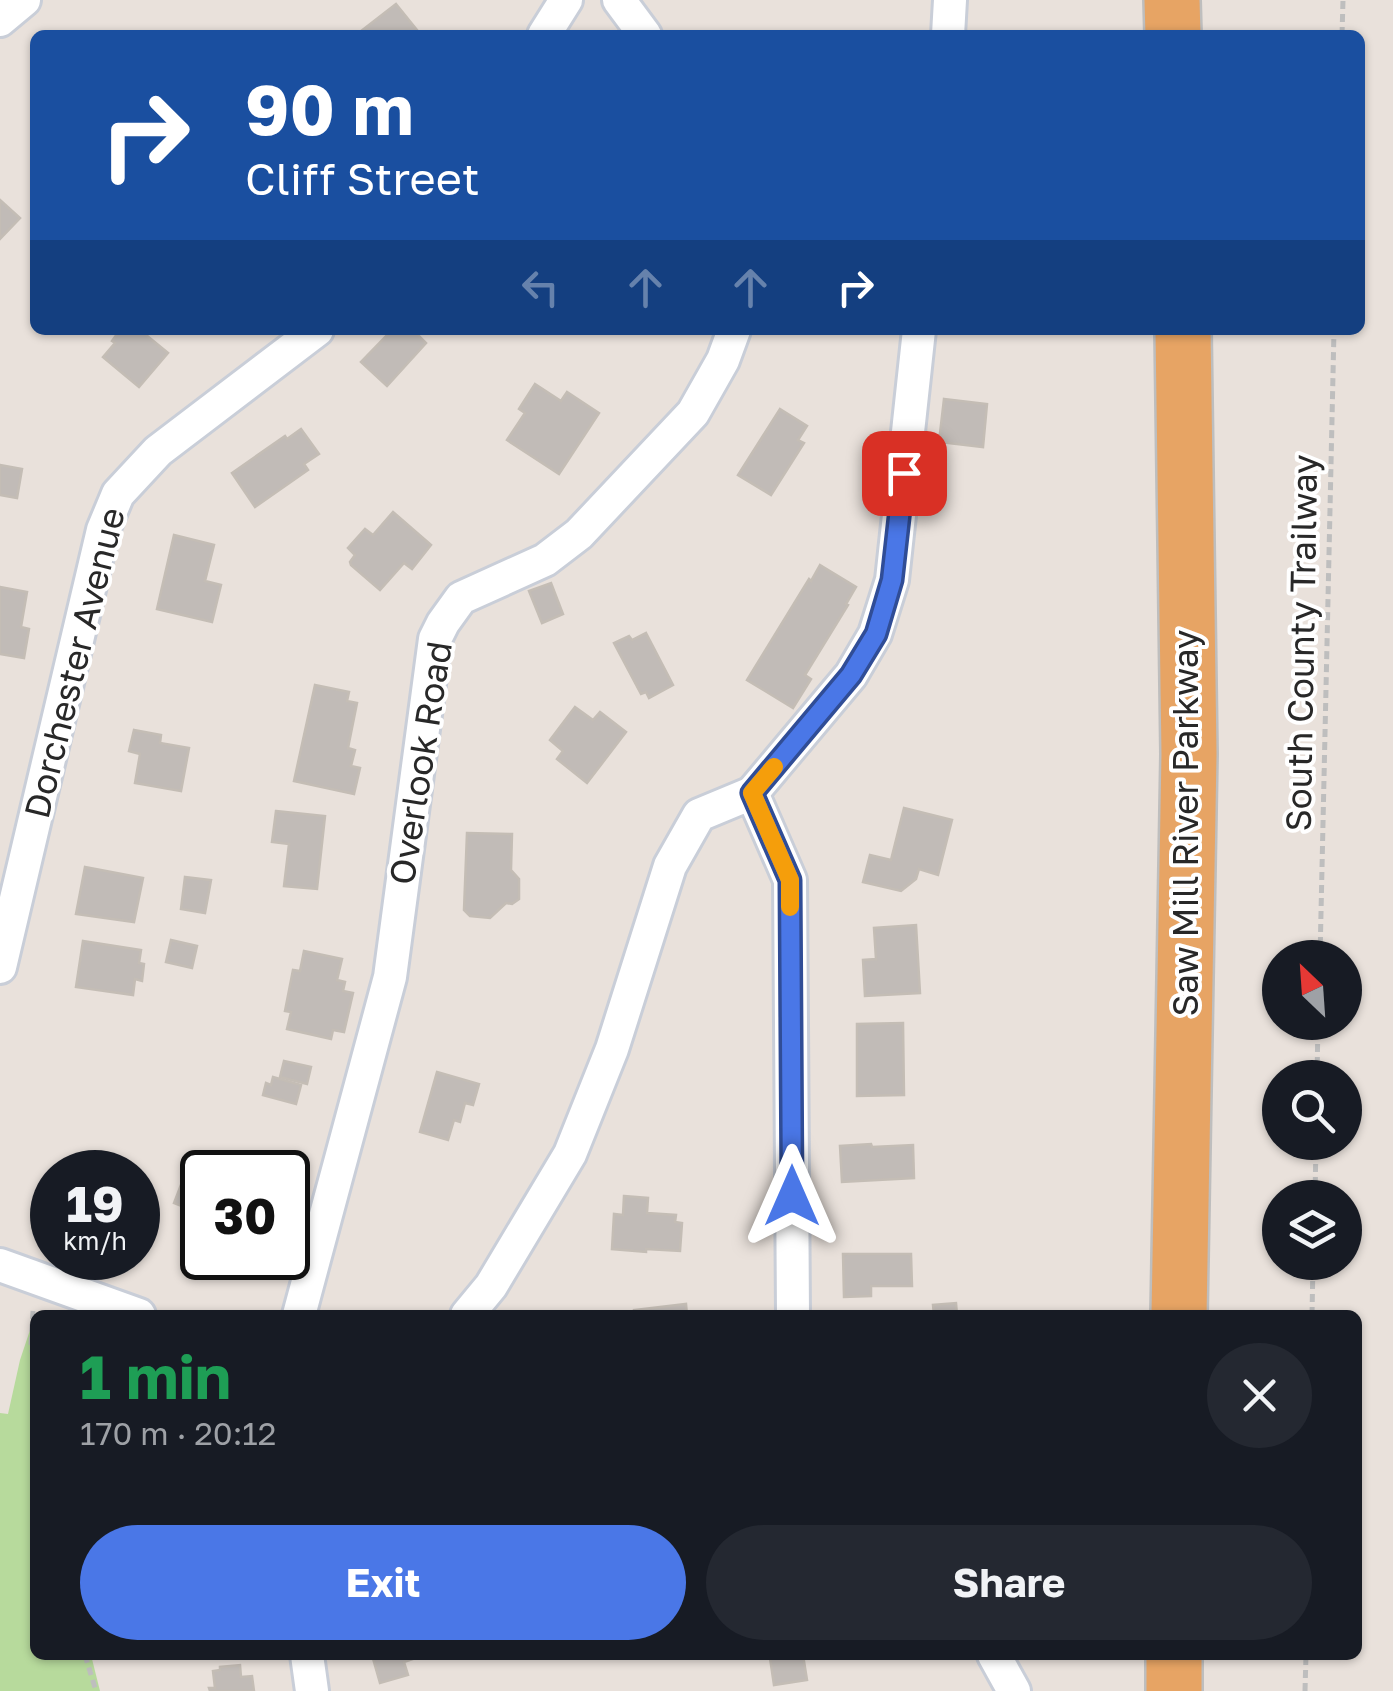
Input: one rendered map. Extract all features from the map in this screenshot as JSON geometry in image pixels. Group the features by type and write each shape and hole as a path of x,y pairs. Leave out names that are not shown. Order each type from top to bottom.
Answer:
{"highway":[{"path":"1172,0 1173,30"},
{"path":"1208,0 1209,30"},
{"name":"Saw Mill River Parkway","path":"1179,1310 1189,790 1182,335"},
{"name":"Saw Mill River Parkway","path":"1214,1310 1225,749 1219,335"},
{"path":"1174,1660 1174,1691"},
{"path":"1210,1660 1210,1691"}],"street":[{"path":"0,20 24,0"},
{"path":"547,30 566,0"},
{"path":"619,0 641,30"},
{"path":"948,30 950,0"},
{"name":"Dorchester Avenue","path":"0,967 103,530 118,494 158,451 310,335"},
{"name":"Overlook Road","path":"300,1310 390,977 436,640 443,623 461,598 545,560 579,534 693,412 723,360 732,335"},
{"path":"472,1310 491,1286 570,1154 612,1049 670,866 698,815 752,793 851,675 876,634 892,580 918,335"},
{"path":"752,793 790,880 793,1310"},
{"path":"0,1265 30,1276"},
{"path":"41,1280 125,1310"},
{"path":"308,1660 312,1691"},
{"path":"997,1660 1014,1691"}],"path":[{"path":"1342,30 1343,0"},
{"name":"South County Trailway","path":"1320,940 1334,335"},
{"path":"33,1310 35,1280"},
{"path":"1312,1310 1313,1280"},
{"path":"87,1660 96,1691"},
{"path":"1305,1691 1306,1660"}],"green space":[{"path":"30,1330 30,1660 92,1660 100,1691 0,1691 0,1413 8,1414"}],"building":[{"path":"396,4 417,30 362,30"},
{"path":"0,200 20,218 0,239"},
{"path":"116,335 146,335 168,353 139,387 103,357 115,343 112,341"},
{"path":"387,335 418,335 426,343 387,386 361,362"},
{"path":"535,384 561,401 567,392 599,413 559,474 507,440 525,413 519,409"},
{"path":"944,399 987,404 983,447 939,442"},
{"path":"780,409 807,426 798,440 804,443 771,495 738,475"},
{"path":"301,429 319,454 304,464 308,470 255,507 232,473"},
{"path":"0,465 22,469 17,498 0,495"},
{"path":"393,512 431,545 412,569 404,563 380,590 351,565 355,555 348,548 365,529 373,535"},
{"path":"174,535 214,545 205,581 221,585 212,622 157,609"},
{"path":"820,565 856,587 805,675 811,679 793,708 747,680"},
{"path":"551,583 563,614 542,623 529,591"},
{"path":"0,587 27,592 21,627 29,629 24,658 0,654"},
{"path":"646,633 673,685 649,698 646,692 641,694 614,643"},
{"path":"315,685 349,692 347,701 357,703 348,748 355,750 351,766 360,768 354,794 294,781"},
{"path":"575,707 593,720 600,712 626,732 587,783 557,759 563,751 550,740"},
{"path":"134,730 161,735 160,743 189,748 181,791 135,783 140,754 129,751"},
{"path":"904,808 952,820 938,875 919,869 916,879 901,891 863,882 870,855 891,860"},
{"path":"276,811 325,816 317,889 284,886 289,844 272,842"},
{"path":"467,833 512,834 511,870 519,879 519,899 506,903 490,918 470,916 464,910"},
{"path":"85,867 143,878 134,922 76,914"},
{"path":"185,877 211,880 205,913 181,909"},
{"path":"916,925 920,993 865,996 863,960 876,959 874,928"},
{"path":"171,940 197,946 192,968 166,962"},
{"path":"83,941 141,950 142,981 135,979 133,995 76,987"},
{"path":"304,951 342,959 337,980 345,982 343,991 353,993 344,1032 333,1030 331,1039 287,1029 291,1012 285,1011 293,970 300,971"},
{"path":"903,1023 904,1095 857,1096 857,1024"},
{"path":"284,1061 311,1067 307,1084 280,1077"},
{"path":"437,1072 479,1084 473,1105 465,1103 460,1122 454,1120 448,1140 420,1132"},
{"path":"273,1077 301,1085 296,1104 263,1095 266,1083 271,1085"},
{"path":"913,1145 914,1178 842,1182 840,1146"},
{"path":"624,1196 648,1198 647,1213 676,1215 675,1222 682,1223 680,1251 612,1249 614,1214 623,1215"},
{"path":"843,1254 911,1254 912,1286 871,1286 871,1296 844,1297"},
{"path":"956,1303 957,1310 934,1310 933,1305"},
{"path":"686,1304 687,1310 634,1310"},
{"path":"373,1660 410,1660 404,1662 408,1675 380,1683"},
{"path":"770,1660 804,1660 807,1680 774,1685"},
{"path":"240,1665 241,1677 252,1676 254,1691 210,1691 209,1688 215,1688 213,1671"}],"slow traffic":[{"path":"774,767 752,793 790,880 790,907"}],"route":[{"path":"792,1196 790,880 752,793 851,675 876,634 892,580 904,473"}]}
